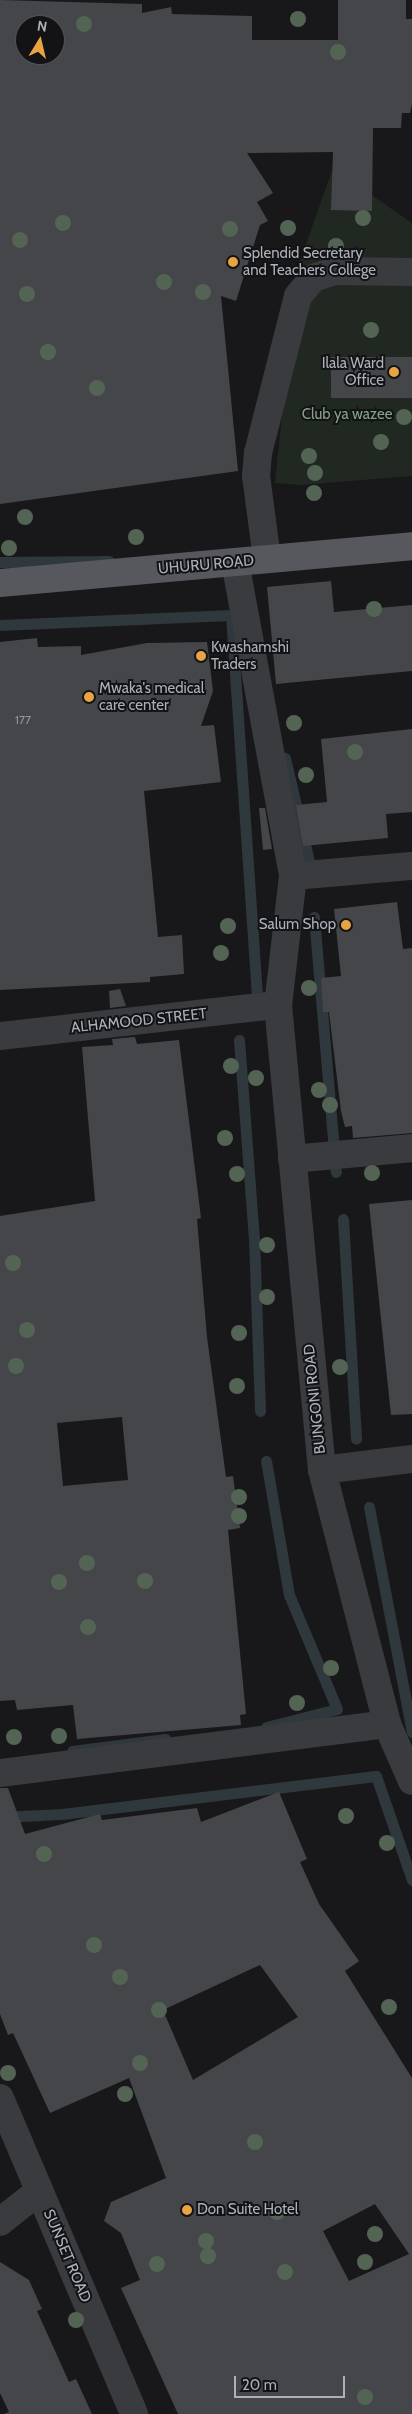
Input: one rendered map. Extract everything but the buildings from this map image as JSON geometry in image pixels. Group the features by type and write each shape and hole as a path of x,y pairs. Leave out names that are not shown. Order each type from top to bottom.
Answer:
{"main road":[{"name":"UHURU ROAD","path":"0,583 412,546"}],"street":[{"path":"267,560 256,476 258,453 298,296 312,278 335,271 412,272"},
{"name":"BUNGONI ROAD","path":"235,562 293,876 278,1005 322,1470 387,1724 412,1781"},
{"path":"293,876 412,866"},
{"name":"ALHAMOOD STREET","path":"0,1036 278,1005"},
{"path":"292,1159 412,1148"},
{"path":"322,1470 412,1459"},
{"path":"0,1773 387,1724"},
{"name":"SUNSET ROAD","path":"0,2098 134,2414"},
{"path":"0,2222 39,2191"}],"green space":[{"name":"Club ya wazee","path":"333,168 412,223 412,476 301,485 275,483 297,269"}],"waterway":[{"path":"0,562 109,561"},
{"path":"0,625 231,615 257,995"},
{"path":"285,758 311,870"},
{"path":"314,917 336,1172"},
{"path":"239,1040 254,1238 260,1411"},
{"path":"343,1219 356,1439"},
{"path":"266,1461 289,1595 337,1709 266,1727"},
{"path":"369,1507 412,1732"},
{"path":"72,1751 165,1739"},
{"path":"0,1817 62,1814 376,1776 412,1880"}],"place":[{"name":"Splendid Secretary and Teachers College","path":"233,262"},
{"name":"Ilala Ward Office","path":"394,372"},
{"name":"Kwashamshi Traders","path":"201,656"},
{"name":"Mwaka's medical care center","path":"89,697"},
{"name":"Salum Shop","path":"346,925"},
{"name":"Don Suite Hotel","path":"187,2210"}]}
